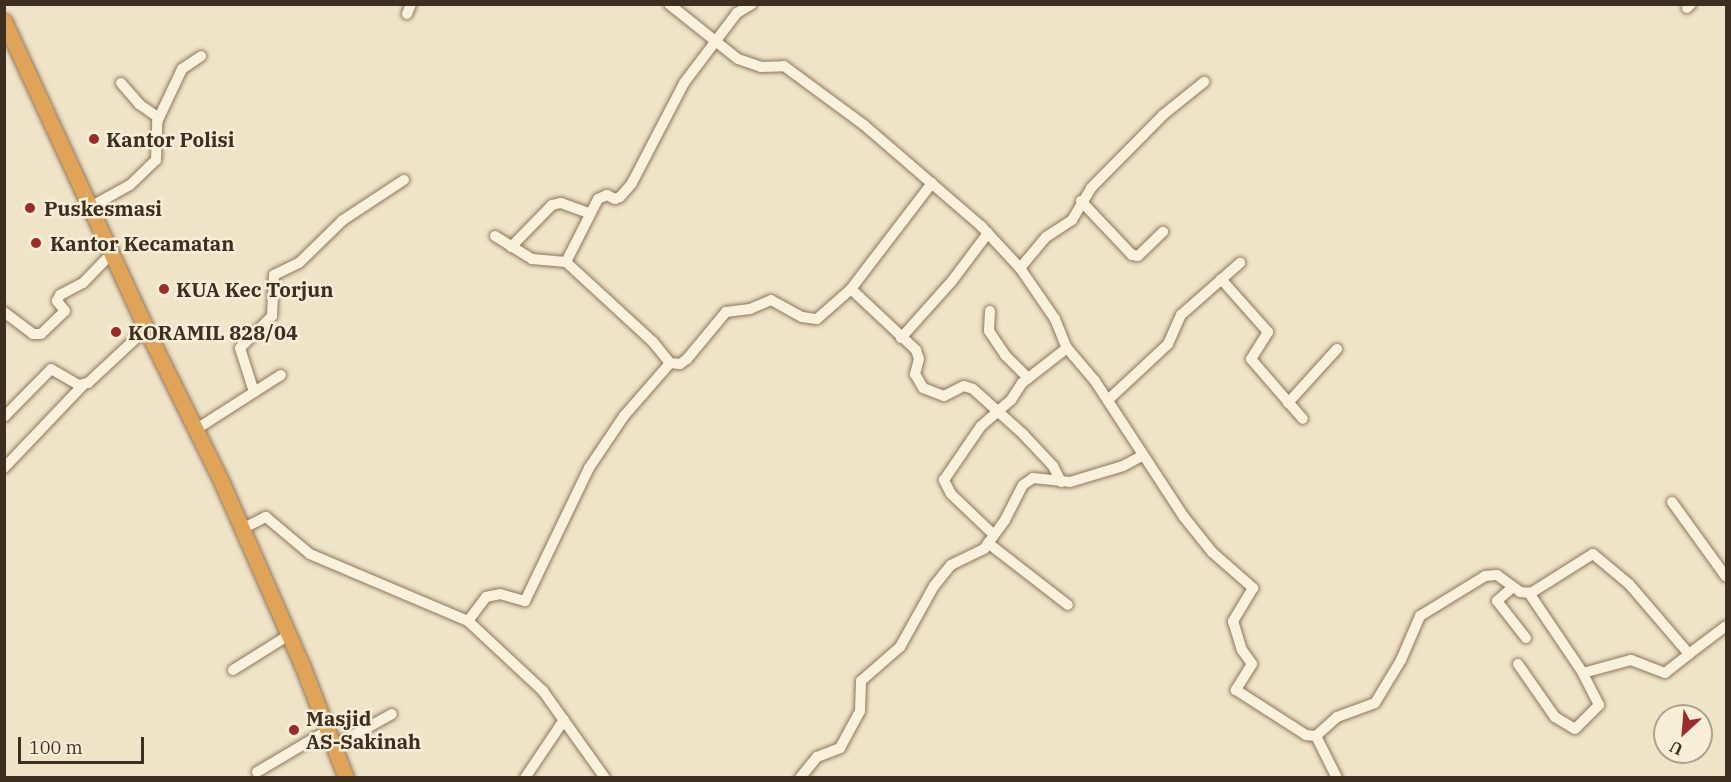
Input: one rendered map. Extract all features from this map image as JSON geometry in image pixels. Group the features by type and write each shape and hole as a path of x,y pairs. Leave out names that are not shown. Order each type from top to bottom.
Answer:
{"highway":[{"path":"6,27 242,529 289,635 346,777"}],"street":[{"path":"669,4 701,34 719,42 751,65 784,66 864,125 988,233 1020,268 1055,319 1068,348 1108,400 1142,456 1212,552 1253,588 1233,621 1242,650 1252,664 1236,690 1306,735 1316,736 1337,717 1375,703 1401,660 1416,622 1428,609 1485,576 1497,575 1513,587 1528,593 1583,673 1599,705 1575,729 1555,717 1518,664"},
{"path":"566,262 589,213 602,195 615,199 632,183 684,83 719,42 737,14 752,4"},
{"path":"92,206 130,185 156,160 159,118 182,69 201,56"},
{"path":"1020,268 1046,237 1072,220 1081,201 1163,115 1204,82"},
{"path":"121,83 139,104 159,118"},
{"path":"254,392 240,348 272,316 274,274 299,263 342,219 404,180"},
{"path":"495,236 511,247 541,261 566,262 653,342 670,363 680,364 687,359 726,312 750,309 771,300 802,317 817,319 851,289 932,183"},
{"path":"1081,201 1132,255 1138,256 1164,232"},
{"path":"511,247 552,205 561,203 589,213"},
{"path":"901,338 952,281 988,233"},
{"path":"4,312 33,334 41,334 65,311 57,301 60,295 83,283 112,253"},
{"path":"1108,400 1168,344 1181,315 1240,263"},
{"path":"1221,279 1268,332 1251,359 1303,419"},
{"path":"851,289 918,356 915,374 923,388 944,396 958,388 968,387 999,411 1053,466 1061,482"},
{"path":"990,311 989,331 1005,355 1028,378"},
{"path":"4,468 83,385 146,328"},
{"path":"1068,348 1028,378 999,411 972,436 944,480 951,494 990,538 1068,605"},
{"path":"1288,403 1337,349"},
{"path":"468,621 479,602 490,596 500,594 525,601 589,468 624,416 670,363"},
{"path":"4,417 51,369 83,385"},
{"path":"195,430 281,375"},
{"path":"800,777 817,757 835,751 847,737 860,711 861,681 900,647 947,570 990,538 1005,520 1028,480 1061,482 1123,466 1142,456"},
{"path":"1672,502 1726,577"},
{"path":"242,529 266,517 310,554 468,621 521,667 564,720 605,777"},
{"path":"1528,593 1578,561 1598,556 1629,584 1689,654"},
{"path":"1513,587 1497,601 1526,638"},
{"path":"1583,673 1631,660 1665,673 1726,626"},
{"path":"233,669 289,635"},
{"path":"334,746 392,714"},
{"path":"525,777 564,720"},
{"path":"257,772 328,730"},
{"path":"1316,736 1337,777"}],"place":[{"name":"Kantor Polisi","path":"94,139"},
{"name":"Puskesmasi","path":"30,208"},
{"name":"Kantor Kecamatan","path":"36,243"},
{"name":"KUA Kec Torjun","path":"164,289"},
{"name":"KORAMIL 828/04","path":"116,332"},
{"name":"Masjid AS-Sakinah","path":"294,730"}]}
